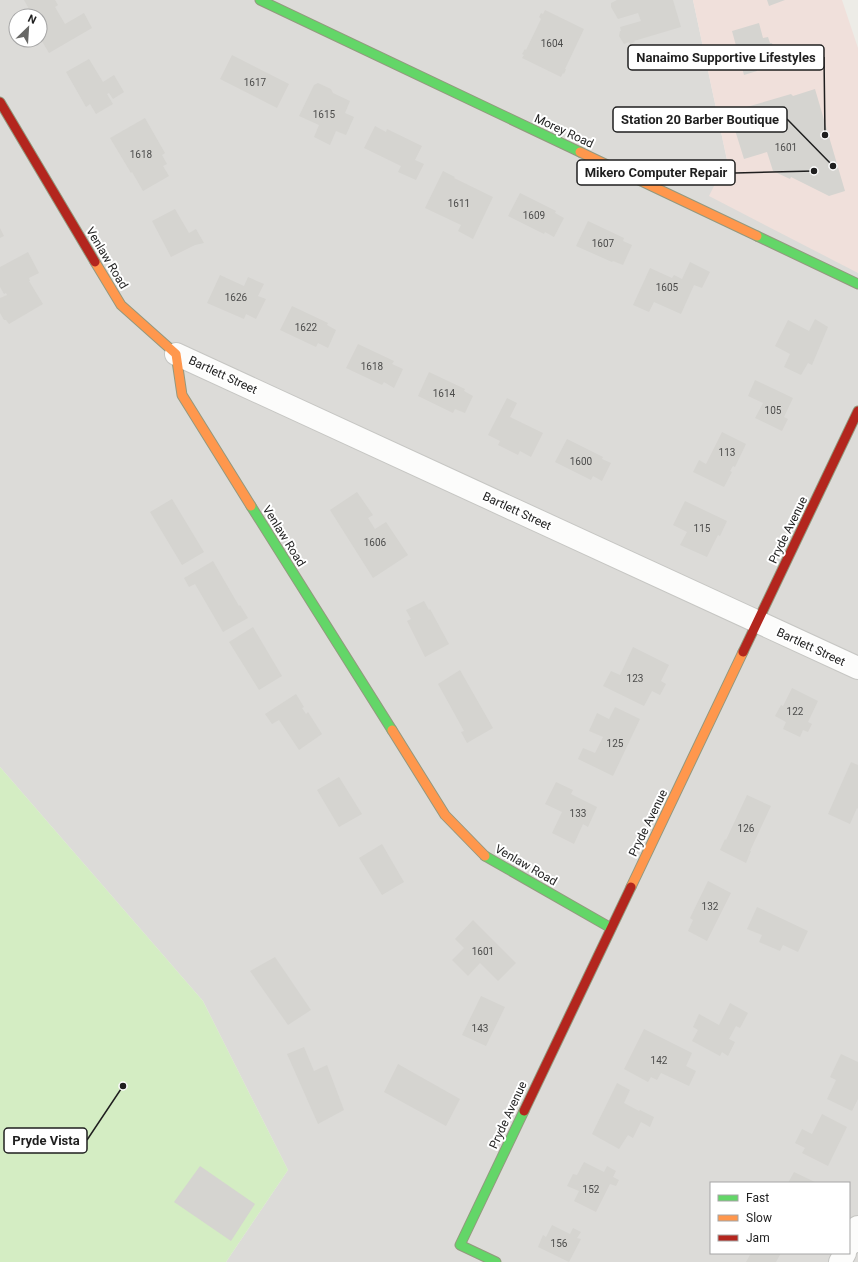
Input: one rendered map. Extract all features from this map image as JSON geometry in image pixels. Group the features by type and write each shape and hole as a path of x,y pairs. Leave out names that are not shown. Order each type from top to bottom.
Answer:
{"street":[{"name":"Morey Road","path":"260,0 858,284"},
{"name":"Venlaw Road","path":"0,102 121,305 176,354 182,395 445,815 485,856 611,928"},
{"name":"Bartlett Street","path":"176,354 858,668"},
{"name":"Pryde Avenue","path":"496,1262 460,1245 858,411"},
{"path":"850,1242 858,1227"}],"shaded area":[{"path":"0,0 693,0 727,160 858,273 858,1262 226,1262 288,1170 203,1001 0,767"},
{"path":"693,0 842,0 858,48 858,273 709,196 727,160"}],"green space":[{"path":"0,767 203,1001 288,1170 226,1262 0,1262"}],"building":[{"path":"24,0 55,0 58,5 55,7 65,24 84,13 92,28 49,53 46,48 48,48 48,8 28,8"},
{"path":"617,0 673,0 681,27 634,41 635,42 630,44 629,42 624,44 619,36 621,31 620,27 641,21 638,13 618,19 611,7 611,3"},
{"path":"767,0 785,0 769,6"},
{"path":"545,10 584,29 564,74 563,73 561,77 522,58 524,55 522,54 525,49 526,50 541,19 539,17"},
{"path":"759,23 763,38 768,37 770,43 772,43 775,55 769,57 770,61 756,65 757,71 744,75 732,31"},
{"path":"232,55 289,84 277,108 220,79"},
{"path":"89,59 103,82 114,75 124,92 113,99 109,93 107,94 113,104 96,114 90,104 86,107 66,72"},
{"path":"318,83 331,89 333,93 350,101 345,113 354,117 346,135 336,131 330,145 314,137 319,125 299,116 314,85"},
{"path":"815,89 845,191 829,196 791,177 790,179 773,171 767,152 744,159 730,114 736,112 733,111 791,94 793,96"},
{"path":"145,118 165,153 162,155 167,164 163,166 169,176 143,191 110,138"},
{"path":"375,126 386,132 387,129 422,146 415,160 424,164 416,180 398,172 401,166 364,148"},
{"path":"443,171 493,197 473,239 458,231 461,225 425,208"},
{"path":"520,193 556,211 555,213 564,218 554,237 545,232 544,234 508,216"},
{"path":"175,209 189,233 196,229 204,243 195,245 171,257 152,221"},
{"path":"588,221 624,238 623,241 632,245 623,265 613,261 612,262 576,246"},
{"path":"0,228 4,236 0,238"},
{"path":"28,252 39,273 29,278 29,281 43,304 9,324 6,320 4,320 0,313 0,298 7,295 6,293 4,294 0,287 0,267"},
{"path":"690,262 710,272 702,288 694,285 681,314 654,302 649,312 633,305 650,268 672,278 674,275 682,279"},
{"path":"220,275 244,286 248,277 264,284 258,296 266,299 256,319 246,314 244,319 207,303"},
{"path":"292,306 328,323 327,325 336,330 328,348 318,343 316,347 280,330"},
{"path":"815,319 828,327 812,365 808,363 801,375 784,367 790,354 775,346 788,320 809,331"},
{"path":"358,344 394,361 392,364 403,369 394,388 384,382 382,385 346,368"},
{"path":"429,372 465,389 464,391 473,396 465,413 455,409 453,413 418,396"},
{"path":"755,380 793,398 784,417 788,419 782,431 755,418 763,403 748,396"},
{"path":"507,398 517,403 510,417 543,433 531,457 520,451 518,455 498,445 500,441 488,435"},
{"path":"722,432 746,444 735,467 733,466 730,471 732,472 724,487 693,472 699,460 706,464"},
{"path":"567,439 603,457 602,459 611,463 602,481 593,476 591,480 555,462"},
{"path":"357,492 373,515 368,518 375,529 386,522 408,555 373,578 330,510"},
{"path":"172,499 204,552 182,565 150,512"},
{"path":"685,501 727,521 707,557 680,545 687,532 673,525"},
{"path":"213,561 239,606 240,605 248,618 223,632 195,584 189,587 184,578"},
{"path":"424,601 449,644 425,657 407,621 411,619 406,610"},
{"path":"253,627 282,676 259,690 229,642"},
{"path":"633,647 669,665 661,681 666,684 660,695 652,691 644,706 603,686 611,671 620,675"},
{"path":"460,670 493,728 467,743 461,732 464,731 438,684"},
{"path":"792,688 818,701 808,722 812,724 808,732 803,730 800,737 783,729 786,722 775,716 781,705 783,706"},
{"path":"296,694 304,707 302,708 306,714 308,712 322,734 299,750 279,720 272,724 265,714"},
{"path":"615,707 640,719 613,776 578,759 583,748 595,753 603,737 589,731 597,713 609,719"},
{"path":"851,762 858,765 858,809 857,808 850,824 828,814"},
{"path":"339,777 362,814 339,827 317,790"},
{"path":"556,782 573,790 571,794 597,807 588,827 583,824 574,844 552,833 562,812 545,804"},
{"path":"747,795 771,806 746,863 720,850"},
{"path":"382,844 404,882 382,895 359,858"},
{"path":"708,881 731,893 707,941 688,931 693,920 690,918"},
{"path":"757,907 808,931 798,952 783,945 780,951 759,942 762,935 747,929"},
{"path":"473,920 516,963 498,981 480,963 468,976 452,960 464,948 455,939"},
{"path":"275,957 311,1010 288,1025 250,971"},
{"path":"481,996 505,1007 486,1046 462,1035"},
{"path":"730,1003 748,1013 740,1028 736,1026 729,1039 735,1042 728,1056 722,1052 720,1056 692,1041 698,1030 693,1027 699,1014 719,1025"},
{"path":"644,1029 692,1053 686,1066 696,1071 689,1086 661,1073 657,1080 651,1077 648,1082 624,1069"},
{"path":"304,1047 314,1071 327,1065 344,1110 318,1124 287,1054"},
{"path":"841,1054 858,1062 858,1099 852,1111 827,1099 836,1080 830,1077"},
{"path":"398,1064 460,1099 446,1126 384,1092"},
{"path":"617,1083 630,1090 624,1103 654,1117 650,1127 641,1122 633,1138 628,1135 619,1149 592,1134"},
{"path":"822,1114 847,1127 828,1166 802,1153 805,1148 795,1143 802,1129 812,1134"},
{"path":"584,1162 604,1172 607,1166 616,1171 613,1177 619,1180 616,1186 610,1184 596,1212 574,1201 579,1191 567,1186 573,1174 577,1175"},
{"path":"200,1166 255,1204 231,1241 174,1202"},
{"path":"794,1172 815,1182 789,1182"},
{"path":"552,1225 570,1234 573,1228 581,1232 577,1238 581,1239 569,1262 538,1247 543,1235 546,1237"},
{"path":"750,1254 780,1254 776,1262 746,1262"}],"traffic: fast":[{"path":"260,0 580,152"},
{"path":"757,236 858,284"},
{"path":"251,506 392,730"},
{"path":"485,856 611,928"},
{"path":"496,1262 460,1245 524,1111"}],"traffic: slow":[{"path":"580,152 757,236"},
{"path":"95,262 121,305 176,354 182,395 251,506"},
{"path":"631,887 743,652"},
{"path":"392,730 445,815 485,856"}],"traffic: jam":[{"path":"0,102 95,262"},
{"path":"743,652 858,411"},
{"path":"524,1111 631,887"}],"place":[{"name":"Nanaimo Supportive Lifestyles","path":"825,135"},
{"name":"Station 20 Barber Boutique","path":"833,166"},
{"name":"Mikero Computer Repair","path":"814,171"},
{"name":"Pryde Vista","path":"123,1086"}]}
